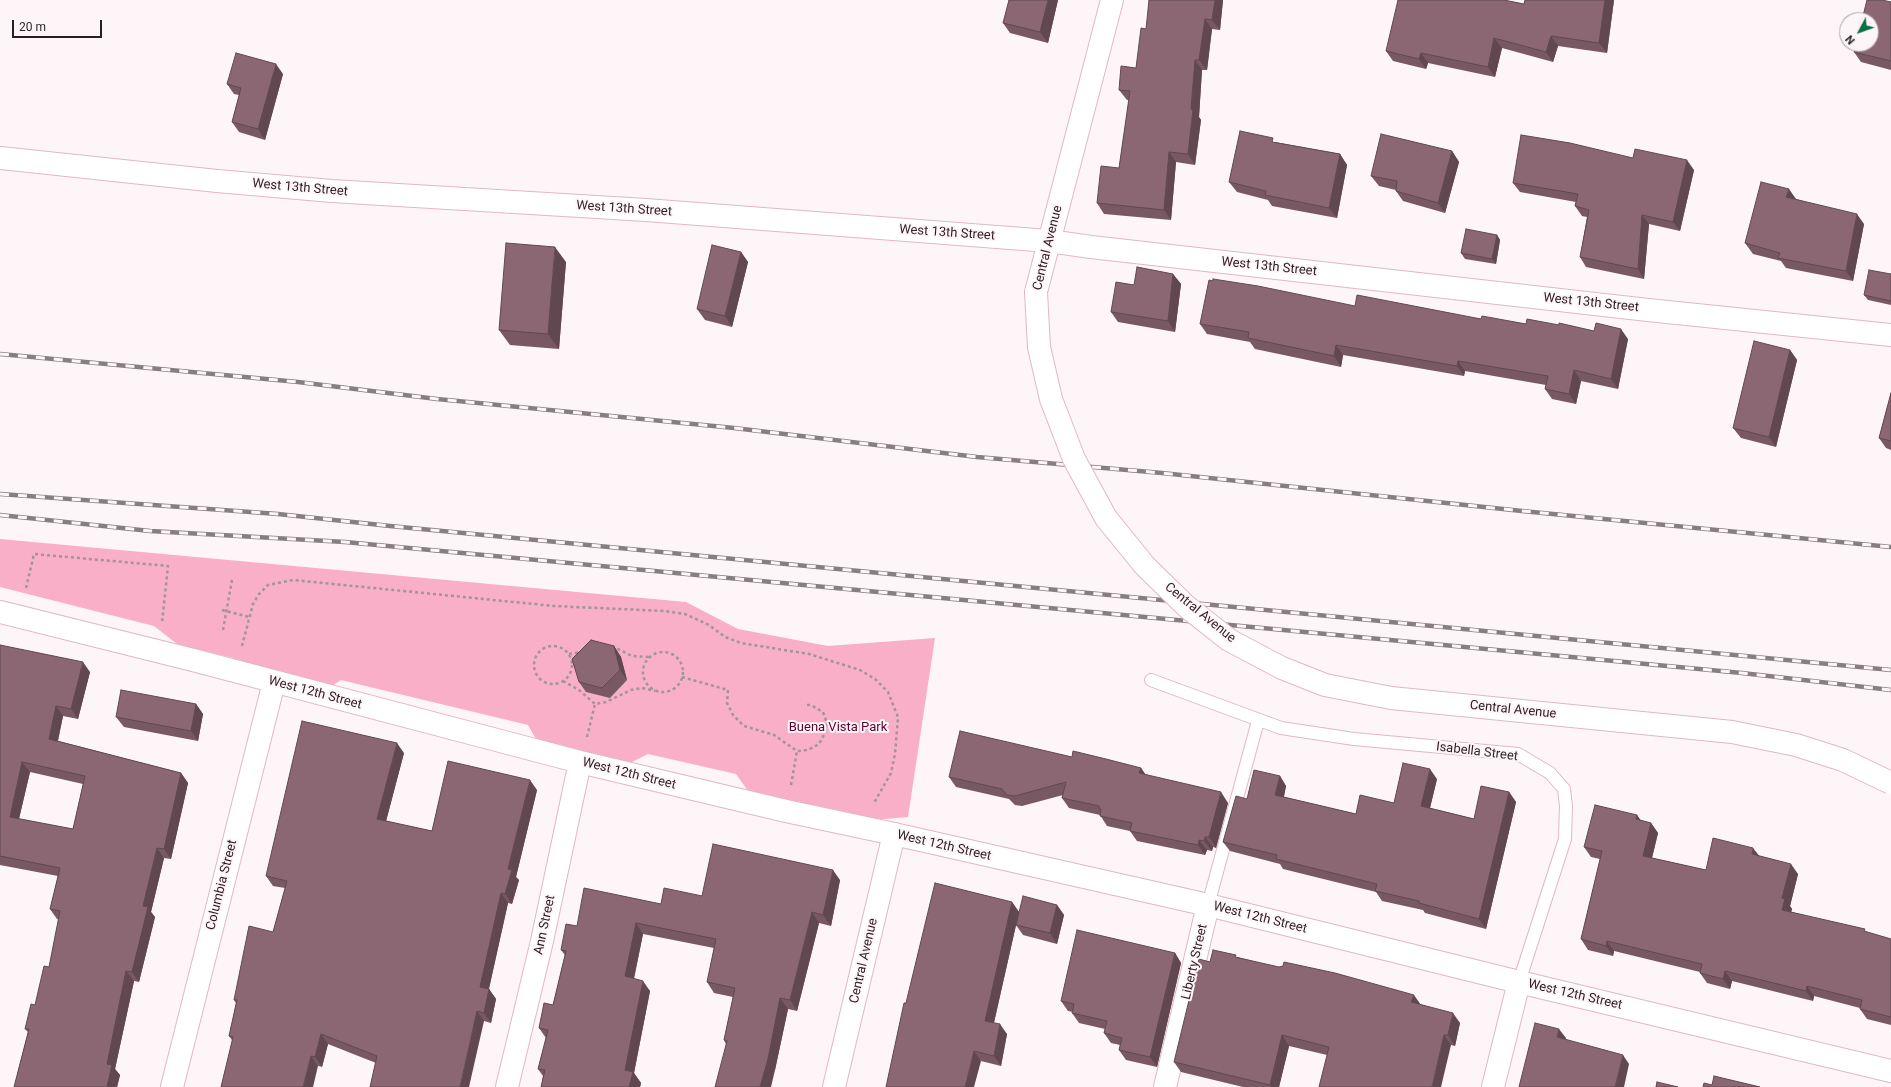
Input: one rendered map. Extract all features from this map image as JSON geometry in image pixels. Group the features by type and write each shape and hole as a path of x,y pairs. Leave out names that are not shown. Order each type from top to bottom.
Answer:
{"street":[{"name":"Central Avenue","path":"1112,0 1036,292 1039,347 1051,399 1074,459 1106,518 1145,566 1186,606 1229,640 1282,668 1325,685 1391,698 1732,732 1796,745 1844,760 1891,783"},
{"name":"West 13th Street","path":"0,158 217,181 340,191 646,210 1049,241 1648,310 1891,335"},
{"name":"West 12th Street","path":"0,612 580,762 786,811 1208,905 1519,982 1891,1071"},
{"name":"Columbia Street","path":"172,1087 274,682"},
{"name":"Ann Street","path":"507,1087 542,941 580,762"},
{"name":"Central Avenue","path":"834,1087 894,834"},
{"name":"Liberty Street","path":"1166,1087 1208,905"},
{"name":"Isabella Street","path":"1493,1087 1519,982"}],"lane":[{"name":"Isabella Street","path":"1151,680 1258,721 1281,728 1354,739 1518,754 1550,773 1564,789 1566,806 1565,840 1519,982"},
{"name":"Liberty Street","path":"1208,905 1258,721"}],"path":[{"path":"26,588 34,554 168,566 162,623"},
{"path":"223,630 232,580"},
{"path":"236,672 252,604 258,594 268,585 293,580 554,606 664,611 685,614 710,625 725,637 740,643 809,654 860,670 875,679 888,692 898,716 895,754 891,773 867,813 863,828"},
{"path":"222,610 249,617"},
{"path":"551,645 561,647 568,654 572,663 570,674 563,681 553,684 544,682 536,675 533,666 536,656 542,649 551,645"},
{"path":"607,645 622,650 632,656 649,657"},
{"path":"568,654 583,651"},
{"path":"595,704 606,702 631,690 642,688 658,691 668,691 677,686 682,677 683,667 678,658 669,652 658,652 649,657 644,666 644,677 649,686 658,691"},
{"path":"682,677 728,690 727,703 733,715 744,726 774,735 797,751 808,750 819,744 825,733 827,723 823,712 812,706 805,705"},
{"path":"563,681 579,690 595,704"},
{"path":"580,762 595,704"},
{"path":"786,811 797,751"}],"green space":[{"name":"Buena Vista Park","path":"0,539 686,602 738,629 828,646 935,638 908,817 873,820 748,791 736,774 648,754 630,763 537,741 528,725 341,680 329,688 234,660 234,658 183,646 177,644 154,626 0,587"}],"building":[{"path":"1009,0 1048,0 1040,32 1003,23"},
{"path":"1149,0 1215,0 1212,20 1205,19 1199,60 1195,60 1191,109 1193,110 1188,154 1169,152 1164,210 1097,203 1101,166 1119,168 1130,91 1119,90 1121,66 1136,68 1141,28 1146,29"},
{"path":"1398,0 1504,0 1524,4 1525,0 1605,0 1599,43 1551,36 1546,52 1494,38 1488,67 1421,53 1419,59 1386,51"},
{"path":"1867,0 1882,0 1891,2 1891,61 1854,52 1879,52 1879,12 1864,12"},
{"path":"236,53 276,64 258,129 232,122 241,88 227,84"},
{"path":"1240,131 1273,138 1272,142 1340,154 1329,208 1265,195 1266,191 1229,182"},
{"path":"1381,134 1452,151 1438,203 1396,191 1397,181 1371,176"},
{"path":"1521,135 1570,143 1633,158 1635,149 1687,160 1673,222 1642,215 1638,269 1580,257 1589,210 1575,206 1578,194 1513,183"},
{"path":"1761,182 1789,189 1786,197 1857,214 1846,271 1778,258 1780,253 1745,243"},
{"path":"1466,229 1497,235 1492,259 1461,253"},
{"path":"506,243 555,247 548,334 499,330"},
{"path":"712,245 741,252 725,316 697,309"},
{"path":"1137,267 1173,274 1168,321 1111,312 1116,282 1134,285"},
{"path":"1869,270 1891,274 1891,301 1864,295"},
{"path":"1213,279 1258,286 1355,306 1357,295 1481,319 1482,316 1526,324 1527,319 1559,325 1559,323 1594,331 1596,323 1621,329 1611,379 1574,370 1569,394 1545,389 1548,376 1458,361 1457,366 1336,345 1334,356 1248,338 1249,332 1200,324 1209,280 1213,281"},
{"path":"1754,341 1790,350 1769,437 1733,428"},
{"path":"1891,393 1891,441 1879,438"},
{"path":"591,640 614,646 620,670 602,688 579,682 572,659"},
{"path":"0,645 83,662 71,709 56,706 49,739 181,773 164,849 157,848 143,906 148,907 132,972 126,971 107,1064 112,1065 107,1087 14,1087 29,1029 25,1029 31,1004 35,1005 44,966 49,967 60,911 50,909 60,868 0,856","holes":["22,762 85,776 73,829 10,817"]},
{"path":"121,690 196,704 191,731 116,717"},
{"path":"302,721 397,743 377,819 432,831 448,761 530,780 508,869 512,870 505,894 501,893 480,987 489,989 484,1013 477,1011 460,1087 370,1087 377,1056 321,1034 315,1057 311,1056 303,1087 221,1087 233,1037 229,1036 237,1000 234,1000 249,926 273,932 287,881 266,876"},
{"path":"960,731 1072,757 1073,751 1141,768 1139,773 1221,792 1209,837 1205,837 1204,841 1199,840 1198,845 1130,831 1132,823 1100,816 1101,809 1099,809 1099,806 1062,798 1066,782 1015,796 1007,795 1002,789 949,777"},
{"path":"1403,763 1430,769 1421,806 1474,819 1481,786 1509,792 1479,919 1419,903 1419,901 1375,891 1377,884 1276,859 1277,855 1223,842 1236,796 1247,799 1254,770 1280,776 1275,795 1356,814 1360,795 1394,803"},
{"path":"1595,805 1637,815 1636,819 1651,823 1643,856 1706,870 1713,838 1753,848 1752,854 1791,864 1782,898 1785,899 1782,910 1865,929 1864,931 1891,939 1891,1017 1860,1009 1862,1000 1807,986 1806,991 1725,971 1723,979 1700,973 1702,964 1607,941 1606,946 1581,939 1602,851 1584,847"},
{"path":"713,844 833,870 823,915 812,912 790,1000 780,998 768,1059 760,1087 715,1087 727,1041 724,1040 735,988 707,982 716,939 636,923 625,976 643,981 625,1070 633,1072 629,1087 541,1087 545,1070 538,1069 548,1030 539,1028 544,1003 553,1005 566,951 561,950 566,924 577,926 584,888 661,904 664,888 702,896"},
{"path":"935,883 1012,902 985,1021 1000,1024 994,1056 974,1051 965,1087 886,1087 904,1003 906,1003"},
{"path":"1023,896 1057,905 1050,933 1016,925"},
{"path":"1077,930 1175,953 1150,1057 1119,1050 1122,1038 1104,1033 1107,1021 1072,1013 1074,1004 1061,1001"},
{"path":"1213,950 1236,955 1235,957 1279,967 1283,966 1284,962 1335,973 1414,995 1411,1002 1453,1013 1448,1035 1444,1035 1432,1087 1319,1087 1329,1047 1282,1035 1270,1085 1174,1062 1199,959 1210,962"},
{"path":"1535,1023 1559,1029 1557,1037 1623,1055 1615,1087 1519,1087"},
{"path":"1714,1076 1760,1087 1703,1087 1704,1083 1712,1085"},
{"path":"1657,1082 1678,1087 1656,1087"}],"railway":[{"path":"0,354 298,382 437,399 734,428 977,457 1162,473 1522,511 1891,547"},
{"path":"0,494 278,514 1891,670"},
{"path":"0,515 150,531 345,542 1742,673 1891,690"}]}
